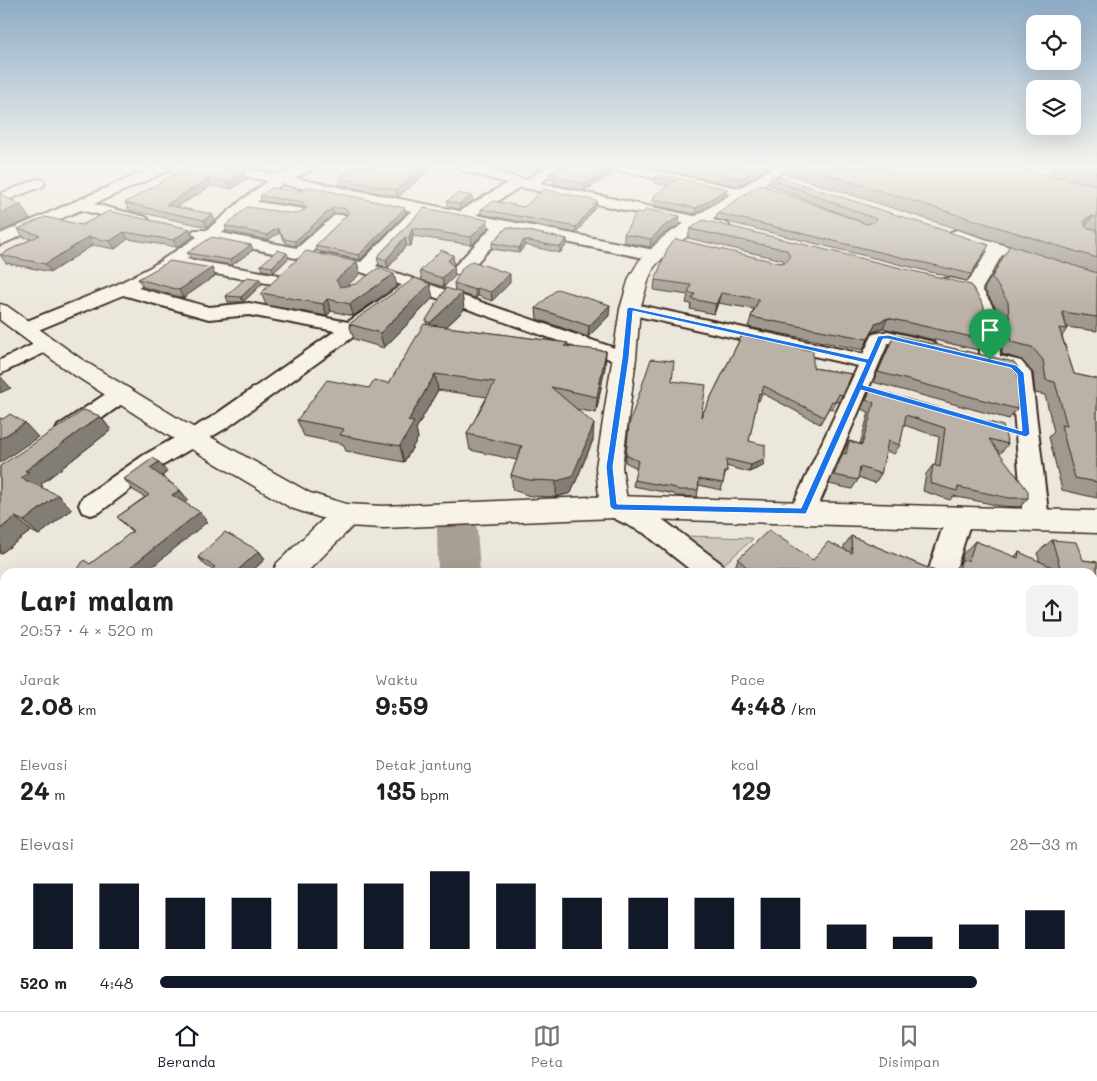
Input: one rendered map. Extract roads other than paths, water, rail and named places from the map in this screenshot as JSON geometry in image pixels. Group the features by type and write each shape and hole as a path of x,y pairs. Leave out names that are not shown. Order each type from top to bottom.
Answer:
{"main road":[{"path":"614,507 610,467 630,308 639,278 654,256 678,243 698,222 710,214"},
{"path":"0,310 45,345 193,439 301,501 346,515 383,517 614,507 803,511 1097,522"},
{"path":"292,568 346,515"}],"street":[{"path":"0,240 58,214"},
{"path":"119,214 154,222"},
{"path":"24,329 122,289 172,262 210,235 234,214"},
{"path":"368,274 417,214"},
{"path":"454,214 654,256"},
{"path":"665,214 736,231"},
{"path":"122,289 209,313 264,295 340,218"},
{"path":"460,270 504,224"},
{"path":"182,229 303,255 368,274 415,284 625,358"},
{"path":"942,230 1097,281"},
{"path":"973,289 998,248"},
{"path":"172,262 352,329"},
{"path":"934,279 973,289 989,315 990,360"},
{"path":"91,505 152,461 193,439 228,416 415,284"},
{"path":"630,308 870,362"},
{"path":"803,511 880,338 883,336 1014,366 1020,373 1036,520"},
{"path":"0,368 45,345"},
{"path":"859,387 880,392"},
{"path":"48,444 121,394"},
{"path":"1003,428 1026,434"},
{"path":"614,507 653,526 707,568"},
{"path":"942,568 959,517"}],"waterway":[{"path":"457,528 459,568"}]}
